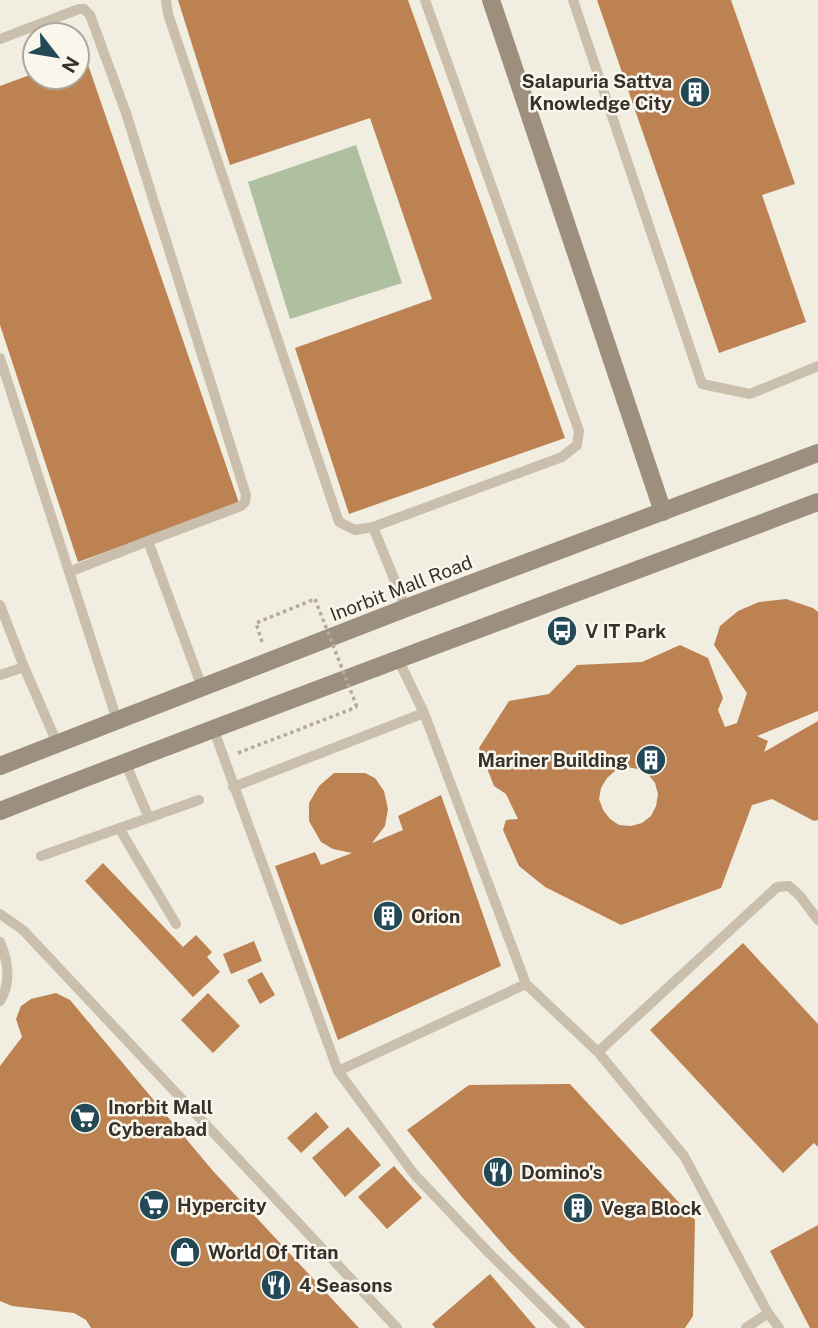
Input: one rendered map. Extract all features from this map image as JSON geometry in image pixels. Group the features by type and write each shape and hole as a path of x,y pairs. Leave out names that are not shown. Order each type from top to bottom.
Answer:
{"main road":[{"path":"491,0 663,512"},
{"name":"Inorbit Mall Road","path":"0,766 406,608 818,453"},
{"path":"0,811 213,728 399,661 818,502"}],"lane":[{"path":"166,0 168,14 339,522 355,530 373,527 562,457 577,445 579,431 425,0"},
{"path":"573,0 702,384 750,394 818,366"},
{"path":"0,39 79,9 84,9 90,15 125,113 246,495 241,506 69,572"},
{"path":"0,358 117,720"},
{"path":"373,527 406,608"},
{"path":"148,541 202,687"},
{"path":"0,605 23,667 57,743"},
{"path":"399,661 424,713 527,984 598,1052 684,1156 768,1313 779,1328"},
{"path":"0,675 23,667"},
{"path":"233,787 424,713"},
{"path":"213,728 338,1071 414,1174 488,1253 565,1328"},
{"path":"125,762 149,818"},
{"path":"41,856 199,800"},
{"path":"119,828 176,924"},
{"path":"598,1052 777,887 789,886 818,920"},
{"path":"0,914 23,930 397,1328"},
{"path":"0,942 8,963 8,979 0,1001"},
{"path":"338,1071 527,984"},
{"path":"746,1328 768,1313"}],"path":[{"path":"223,759 357,707 315,599 256,623"}],"green space":[{"path":"356,145 402,283 290,319 248,182"}],"building":[{"path":"178,0 408,0 565,438 349,514 295,348 432,299 370,118 230,165"},
{"name":"Salapuria Sattva Knowledge City","path":"597,0 731,0 795,184 762,195 806,322 719,353"},
{"path":"91,73 239,503 78,562 0,325 0,86 21,78 21,91 91,91"},
{"name":"Mariner Building","path":"786,599 818,612 818,711 757,736 768,741 764,752 818,721 818,820 814,821 772,799 752,805 721,888 621,925 545,887 519,866 503,830 506,820 518,819 506,794 494,786 479,748 509,701 549,694 577,665 642,662 680,645 708,658 723,698 718,710 725,727 737,723 747,693 714,645 720,626 738,611 759,602","holes":["626,767 648,774 655,783 658,794 656,806 651,816 642,823 619,825 603,810 599,799 601,788 615,771"]},
{"name":"Orion","path":"334,773 365,773 375,778 384,791 388,809 385,826 372,843 403,830 398,816 441,795 501,966 338,1040 275,866 315,852 321,865 352,853 333,849 321,842 309,821 309,803 319,786"},
{"path":"103,863 183,947 196,935 212,952 207,957 220,972 193,997 85,881"},
{"path":"254,941 262,961 231,974 223,954"},
{"path":"743,943 818,1024 818,1147 814,1143 783,1173 650,1030"},
{"path":"262,972 275,995 260,1004 247,980"},
{"name":"Inorbit Mall Cyberabad","path":"56,993 70,1000 213,1171 359,1328 91,1328 86,1320 74,1313 12,1306 0,1301 0,1066 22,1037 16,1019 21,1006 31,999"},
{"path":"208,993 240,1026 213,1053 181,1020"},
{"name":"Vega Block","path":"570,1084 695,1220 693,1316 685,1328 585,1328 509,1251 407,1130 469,1085"},
{"path":"316,1112 329,1127 301,1153 287,1138"},
{"path":"348,1127 381,1165 345,1197 312,1158"},
{"path":"394,1166 422,1198 387,1229 358,1197"},
{"path":"818,1225 818,1328 810,1328 770,1251"},
{"path":"490,1274 536,1328 435,1328 432,1324"}],"place":[{"name":"Salapuria Sattva Knowledge City","path":"695,92"},
{"name":"V IT Park","path":"562,631"},
{"name":"Mariner Building","path":"651,760"},
{"name":"Orion","path":"388,916"},
{"name":"Inorbit Mall Cyberabad","path":"85,1118"},
{"name":"Domino's","path":"498,1172"},
{"name":"Hypercity","path":"154,1205"},
{"name":"Vega Block","path":"578,1208"},
{"name":"World Of Titan","path":"185,1252"},
{"name":"4 Seasons","path":"276,1285"}]}
